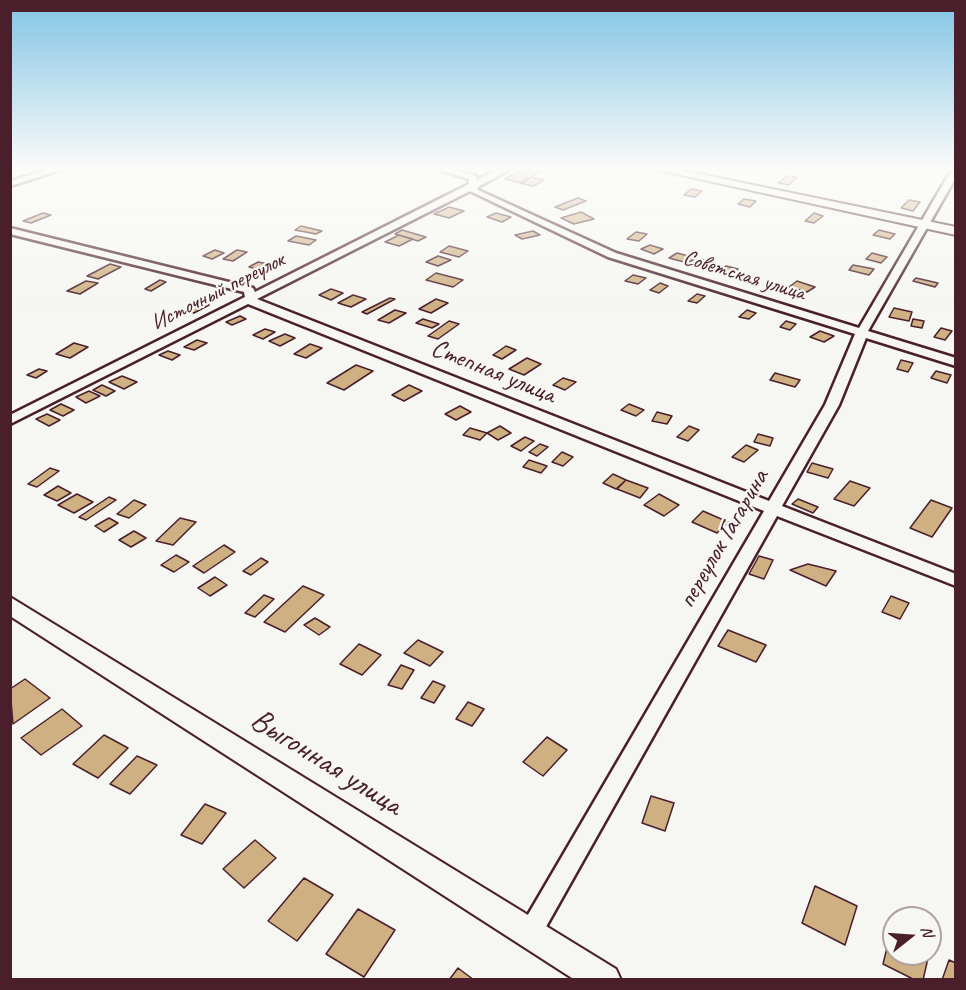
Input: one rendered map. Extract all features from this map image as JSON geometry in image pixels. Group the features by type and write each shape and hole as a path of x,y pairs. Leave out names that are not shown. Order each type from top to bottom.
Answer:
{"street":[{"name":"Источный переулок","path":"10,420 250,297 419,214"},
{"name":"Советская улица","path":"523,214 612,255 956,362"},
{"path":"872,214 956,231"},
{"name":"переулок Гагарина","path":"530,933 771,508 832,405 862,332 929,214"},
{"name":"Степная улица","path":"10,231 249,290 251,301 956,581"},
{"name":"Выгонная улица","path":"10,605 605,980"}],"building":[{"path":"40,214 51,215 31,223 23,221"},
{"path":"435,214 457,214 449,218"},
{"path":"500,214 511,217 502,222 487,217"},
{"path":"585,214 594,219 574,224 561,218"},
{"path":"813,214 823,216 814,223 805,221"},
{"path":"301,226 322,231 316,234 295,230"},
{"path":"402,230 426,237 418,241 395,234"},
{"path":"879,230 895,234 890,239 873,235"},
{"path":"533,231 540,235 522,239 515,235"},
{"path":"636,232 647,234 639,241 627,239"},
{"path":"399,235 413,239 399,246 385,242"},
{"path":"296,236 316,240 309,245 288,241"},
{"path":"650,245 663,249 654,254 641,249"},
{"path":"449,246 468,251 459,257 440,252"},
{"path":"215,250 224,253 212,259 203,256"},
{"path":"237,250 247,252 233,261 223,259"},
{"path":"677,253 696,258 688,263 669,258"},
{"path":"872,253 887,257 881,263 866,259"},
{"path":"438,256 451,260 438,266 426,262"},
{"path":"701,259 715,263 707,268 694,264"},
{"path":"258,262 269,264 260,270 249,267"},
{"path":"110,264 121,267 98,279 87,276"},
{"path":"853,265 874,269 869,275 849,270"},
{"path":"726,266 738,269 730,276 719,273"},
{"path":"436,273 463,280 453,287 426,280"},
{"path":"633,275 646,278 638,284 625,281"},
{"path":"916,278 938,283 935,287 913,281"},
{"path":"160,280 166,282 151,291 145,289"},
{"path":"86,281 98,283 80,294 67,291"},
{"path":"797,281 815,287 807,292 789,287"},
{"path":"660,283 668,286 659,293 650,290"},
{"path":"331,289 343,293 331,300 319,295"},
{"path":"697,294 705,296 697,303 688,301"},
{"path":"353,295 366,299 351,307 338,303"},
{"path":"390,298 395,299 367,314 362,312"},
{"path":"436,299 448,303 431,313 419,309"},
{"path":"202,303 209,305 194,313 187,311"},
{"path":"894,308 912,312 909,321 889,317"},
{"path":"395,310 406,313 389,323 378,320"},
{"path":"747,310 756,313 749,319 739,317"},
{"path":"240,316 246,319 232,325 226,322"},
{"path":"423,319 439,324 432,328 416,323"},
{"path":"913,319 924,321 922,328 911,326"},
{"path":"449,321 459,324 438,339 428,336"},
{"path":"786,321 796,324 790,330 780,327"},
{"path":"941,328 952,331 945,340 934,337"},
{"path":"265,329 275,332 263,339 253,335"},
{"path":"820,331 834,336 824,342 810,337"},
{"path":"285,334 295,338 280,346 269,341"},
{"path":"197,340 207,343 194,350 184,347"},
{"path":"74,343 88,347 70,358 56,354"},
{"path":"310,344 322,348 306,358 294,354"},
{"path":"506,346 516,350 502,359 493,355"},
{"path":"168,351 180,355 172,360 159,355"},
{"path":"527,358 541,364 524,375 509,369"},
{"path":"901,360 913,363 908,372 897,369"},
{"path":"356,365 373,371 344,390 327,383"},
{"path":"39,369 47,371 36,378 27,375"},
{"path":"936,371 951,375 947,383 931,378"},
{"path":"775,373 800,380 795,387 770,380"},
{"path":"122,376 137,382 124,389 109,382"},
{"path":"563,378 576,382 565,390 553,385"},
{"path":"102,385 115,391 106,396 93,390"},
{"path":"409,385 422,391 404,401 392,395"},
{"path":"89,391 100,396 86,403 76,397"},
{"path":"61,404 74,410 63,416 50,410"},
{"path":"629,404 644,410 636,416 621,410"},
{"path":"460,406 471,412 456,420 445,414"},
{"path":"657,412 672,416 667,424 652,421"},
{"path":"47,414 60,420 49,426 36,419"},
{"path":"500,426 511,433 498,440 487,433"},
{"path":"689,426 699,430 688,441 677,437"},
{"path":"470,428 487,433 480,440 463,435"},
{"path":"758,434 773,438 770,446 754,442"},
{"path":"525,437 534,441 521,451 511,446"},
{"path":"540,444 548,447 537,456 529,452"},
{"path":"746,445 758,450 744,462 732,457"},
{"path":"562,452 573,457 563,466 552,462"},
{"path":"529,460 547,466 541,473 523,467"},
{"path":"812,463 833,469 828,478 807,472"},
{"path":"50,468 59,471 37,487 28,484"},
{"path":"613,474 626,480 616,489 603,483"},
{"path":"626,480 648,488 640,498 617,489"},
{"path":"850,481 870,488 854,506 834,499"},
{"path":"58,486 71,493 57,501 44,495"},
{"path":"77,494 93,502 74,513 58,505"},
{"path":"659,494 679,505 664,516 644,505"},
{"path":"109,497 116,500 86,520 79,517"},
{"path":"798,499 818,507 813,513 792,504"},
{"path":"134,500 146,505 129,518 117,514"},
{"path":"931,500 952,508 932,537 910,528"},
{"path":"703,511 728,522 717,533 692,522"},
{"path":"109,518 118,523 104,532 95,526"},
{"path":"180,518 196,522 173,545 156,541"},
{"path":"134,531 146,538 131,547 119,540"},
{"path":"224,545 235,552 204,573 193,566"},
{"path":"176,555 189,562 174,572 161,565"},
{"path":"759,556 773,560 764,579 749,574"},
{"path":"261,558 268,562 251,575 243,571"},
{"path":"808,564 836,571 826,586 790,570"},
{"path":"215,577 227,585 210,596 198,588"},
{"path":"303,586 324,595 285,632 264,622"},
{"path":"264,595 274,599 255,617 245,613"},
{"path":"891,596 909,603 900,619 882,612"},
{"path":"315,618 330,627 319,635 304,625"},
{"path":"728,630 766,645 756,662 718,646"},
{"path":"418,640 443,652 430,666 404,653"},
{"path":"359,644 381,655 362,675 340,664"},
{"path":"401,665 414,670 402,689 388,685"},
{"path":"25,679 50,698 13,724 10,689"},
{"path":"433,681 445,686 434,703 421,698"},
{"path":"468,702 484,709 472,726 456,719"},
{"path":"62,709 82,726 41,755 21,738"},
{"path":"104,735 128,748 98,778 73,764"},
{"path":"547,737 567,750 543,776 523,762"},
{"path":"137,756 157,765 130,794 110,784"},
{"path":"651,796 674,803 665,831 642,823"},
{"path":"205,804 226,813 202,844 181,835"},
{"path":"255,840 276,858 244,888 223,869"},
{"path":"304,878 333,895 297,941 268,921"},
{"path":"815,886 857,906 845,945 802,923"},
{"path":"358,909 395,930 364,977 326,954"},
{"path":"949,960 956,963 956,980 942,980"},
{"path":"887,966 926,966 923,980 915,980"},
{"path":"458,968 474,980 449,980"}]}
